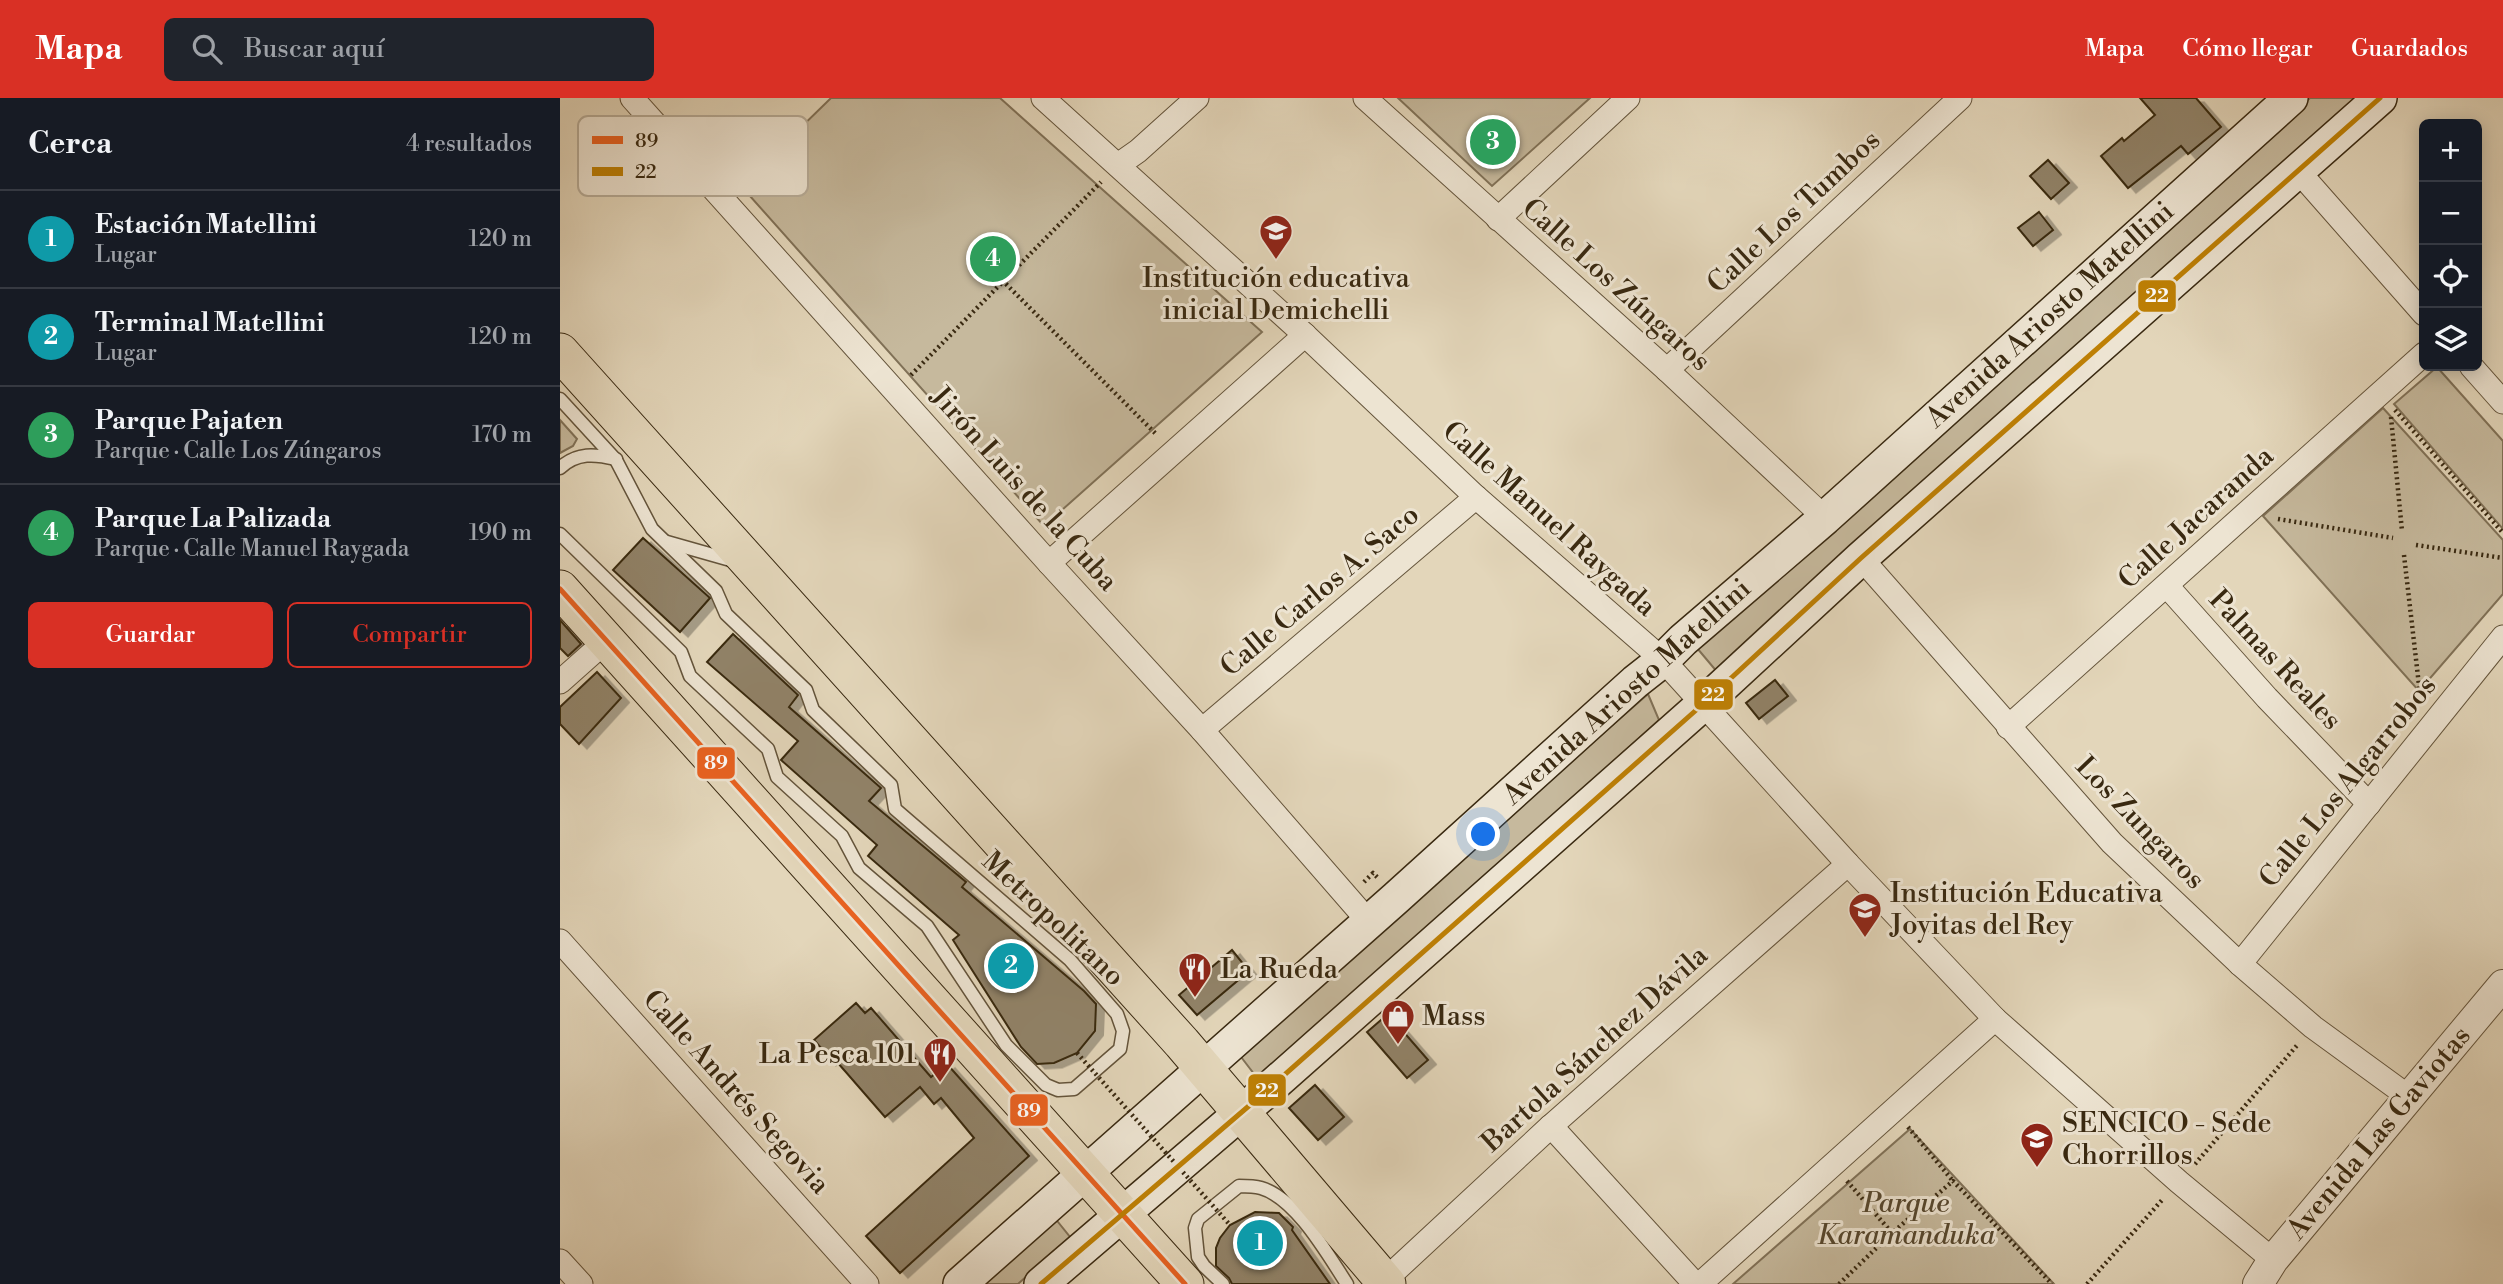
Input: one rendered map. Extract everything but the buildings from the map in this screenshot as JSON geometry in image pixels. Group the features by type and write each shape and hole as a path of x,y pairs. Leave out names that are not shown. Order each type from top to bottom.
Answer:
{"main road":[{"name":"Avenida Ariosto Matellini","path":"960,1284 1683,640 1825,518 2291,98"},
{"name":"Avenida Ariosto Matellini","path":"1041,1284 1242,1112 1703,704 1861,558 2380,98"},
{"path":"560,352 1204,1068 1385,1283"},
{"path":"560,589 1185,1284"}],"street":[{"name":"Jirón Luis de la Cuba","path":"632,98 648,116"},
{"name":"Calle Manuel Raygada","path":"1043,98 1305,335 1476,497 1663,660 1994,1020 2179,1182 2265,1272"},
{"path":"1118,165 1138,151 1197,98"},
{"name":"Calle Los Zúngaros","path":"1365,98 1667,370 1825,518"},
{"path":"1498,219 1628,98"},
{"name":"Calle Los Tumbos","path":"1667,370 1961,98"},
{"path":"2299,172 2419,308"},
{"name":"Jirón Luis de la Cuba","path":"720,196 1049,564 1202,730 1369,922"},
{"path":"1049,564 1305,335"},
{"name":"Calle Jacaranda","path":"2008,727 2419,358"},
{"path":"2475,371 2503,402"},
{"name":"Calle Carlos A. Saco","path":"1202,730 1476,497"},
{"name":"Los Zungaros","path":"1861,558 2112,843 2240,964 2313,1027 2409,1097"},
{"name":"Palmas Reales","path":"2167,586 2267,698 2369,804"},
{"name":"Calle Los Algarrobos","path":"2240,964 2503,637"},
{"path":"560,682 606,641"},
{"name":"Bartola Sánchez Dávila","path":"1385,1283 1551,1126 1848,864"},
{"name":"Calle Andrés Segovia","path":"560,941 867,1284"},
{"name":"Avenida Las Gaviotas","path":"2265,1272 2503,985"},
{"path":"1551,1126 1697,1284 1994,1020"},
{"path":"560,1261 581,1284"}],"lane":[{"name":"Metropolitano","path":"560,399 617,460 652,529 716,591 726,614 806,690 813,710 891,785 895,810 1070,960 1111,1004 1121,1021 1123,1041 1120,1049 1078,1087 1064,1091 1046,1086 1006,1045 927,926 859,868 842,836 777,776 768,749 690,676 681,652 560,534"},
{"path":"560,468 580,456 598,455 617,460"},
{"path":"663,541 754,567"},
{"path":"1223,1284 1198,1257 1195,1228 1198,1219 1239,1186 1252,1186 1263,1188 1284,1200 1320,1242 1347,1284"}],"path":[{"path":"895,391 1118,165"},
{"path":"1002,280 1174,452"},
{"path":"2402,531 2390,404 2503,533"},
{"path":"2246,513 2393,538"},
{"path":"2416,545 2503,558"},
{"path":"2404,555 2420,694 2442,712"},
{"path":"2087,1284 2313,1027"},
{"path":"1077,1053 1230,1224"},
{"path":"1905,1124 1953,1181 2052,1284"},
{"path":"1832,1165 1892,1233"},
{"path":"1839,1284 1892,1233 1953,1181"}],"green space":[{"path":"831,98 1000,98 1262,332 1044,526 750,196 808,196 808,120"},
{"path":"1398,98 1590,98 1492,186"},
{"path":"2310,98 2357,98 1718,673 1697,648"},
{"path":"2432,371 2441,371 2503,441 2503,529 2394,404"},
{"path":"2383,408 2503,540 2503,594 2419,691 2263,516"},
{"path":"560,420 577,439 573,446 560,453"},
{"path":"1648,694 1659,720 1258,1079 1238,1053"},
{"name":"Parque Karamanduka","path":"1910,1129 2054,1284 1733,1284"},
{"path":"1054,1217 1070,1237 1018,1284 978,1284"}],"transit line":[{"name":"22","path":"1041,1284 1264,1093 2380,98"},
{"name":"89","path":"560,589 1185,1284"}],"place":[{"name":"Parque Pajaten","path":"1493,142"},
{"name":"Parque La Palizada","path":"993,259"},
{"name":"Institución educativa inicial Demichelli","path":"1276,261"},
{"name":"Institución Educativa Joyitas del Rey","path":"1865,939"},
{"name":"Terminal Matellini","path":"1011,966"},
{"name":"La Rueda","path":"1195,999"},
{"name":"Mass","path":"1398,1046"},
{"name":"La Pesca 101","path":"940,1084"},
{"name":"SENCICO - Sede Chorrillos","path":"2037,1169"},
{"name":"Estación Matellini","path":"1260,1243"}]}
